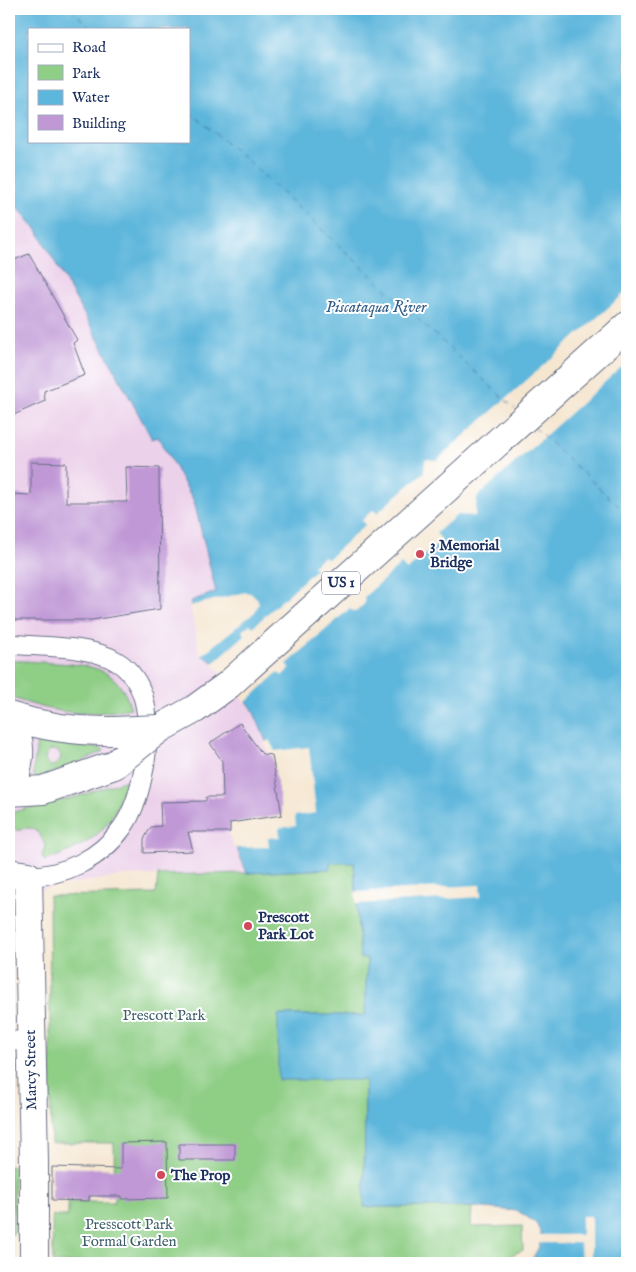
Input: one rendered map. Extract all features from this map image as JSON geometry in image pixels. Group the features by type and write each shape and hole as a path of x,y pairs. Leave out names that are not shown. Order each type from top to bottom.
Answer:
{"main road":[{"name":"US 1","path":"10,792 43,790 114,765 159,729 195,709 228,685 627,326"},
{"name":"US 1","path":"9,718 80,731 159,729"},
{"path":"9,718 18,737 20,749 20,762 10,792"},
{"name":"Marcy Street","path":"19,874 20,1041 34,1161 34,1263"}],"street":[{"path":"9,644 86,650 106,656 122,665 137,683 145,702 147,730 144,771 138,796 123,827 100,852 84,862 48,874 19,874"}],"shaded area":[{"path":"9,197 37,230 152,439 158,436 194,501 216,592 218,665 252,708 272,755 282,815 230,824 230,832 247,873 122,876 50,887 9,900"}],"green space":[{"path":"9,660 82,665 103,671 119,684 131,708 99,713 70,712 41,707 10,697"},
{"path":"37,741 102,748 104,751 72,766 35,777 33,774","holes":["50,750 57,751 60,754 60,758 55,765 51,766 47,763 45,757"]},
{"path":"126,780 114,812 107,824 98,833 76,848 45,861 42,856 45,846 38,833 28,828 18,831 10,825 9,813 79,796"},
{"name":"Prescott Park","path":"354,862 360,958 367,958 365,1015 278,1015 365,1080 365,1207 472,1207 471,1227 522,1226 523,1250 494,1263 53,1263 52,1216 68,1216 68,1202 115,1202 114,1143 51,1143 49,896 156,894 158,875 329,869 330,863"},
{"path":"9,1166 14,1167 14,1234 9,1234"}],"water":[{"name":"Piscataqua River","path":"9,9 627,9 627,1263 530,1263 539,1247 541,1233 536,1223 518,1211 472,1207 364,1207 365,1080 278,1080 278,1015 365,1015 367,958 360,958 354,863 330,863 330,869 247,873 230,832 230,823 282,815 272,755 252,708 218,665 202,655 191,601 216,592 194,501 158,437 152,439 37,230 9,197"}],"pier":[{"path":"627,291 627,362 477,497 475,516 457,515 436,533 442,540 407,570 401,564 364,597 365,603 356,612 349,609 287,664 290,668 282,676 278,672 245,703 212,664 245,635 242,631 250,624 253,627 315,570 313,565 323,557 328,559 365,525 362,520 373,510 377,513 424,472 425,459 437,460"},
{"path":"246,592 257,598 259,603 255,612 200,655 190,606"},
{"path":"269,740 275,751 309,747 316,813 295,816 296,826 279,828 280,837 268,838 269,847 234,848 228,832 230,832 230,823 282,815 272,755 269,754 264,743"},
{"path":"480,885 481,897 356,904 355,892"},
{"path":"581,1216 591,1216 591,1263 581,1263 580,1243 537,1243 538,1235 581,1235"}],"building":[{"path":"29,254 77,340 73,343 85,375 44,391 45,401 9,417 9,262"},
{"path":"31,462 66,463 66,502 127,502 126,467 159,468 160,609 92,620 10,620 10,494 31,495"},
{"path":"240,723 262,754 272,755 282,815 230,823 230,832 188,832 193,851 144,853 144,839 151,827 161,826 160,802 206,801 206,797 223,797 222,761 210,743"},
{"path":"167,1142 168,1198 122,1199 122,1196 89,1196 89,1201 52,1200 52,1167 121,1169 121,1143"},
{"path":"179,1144 235,1144 235,1160 179,1160"}],"ferry route":[{"path":"70,9 92,28"},
{"path":"190,112 248,161 515,409"},
{"path":"534,427 627,514"}],"place":[{"name":"3 Memorial Bridge","path":"420,554"},
{"name":"Prescott Park Lot","path":"248,926"},
{"name":"The Prop","path":"161,1175"}],"park label":[{"name":"Presscott Park Formal Garden","path":"129,1232"}]}
